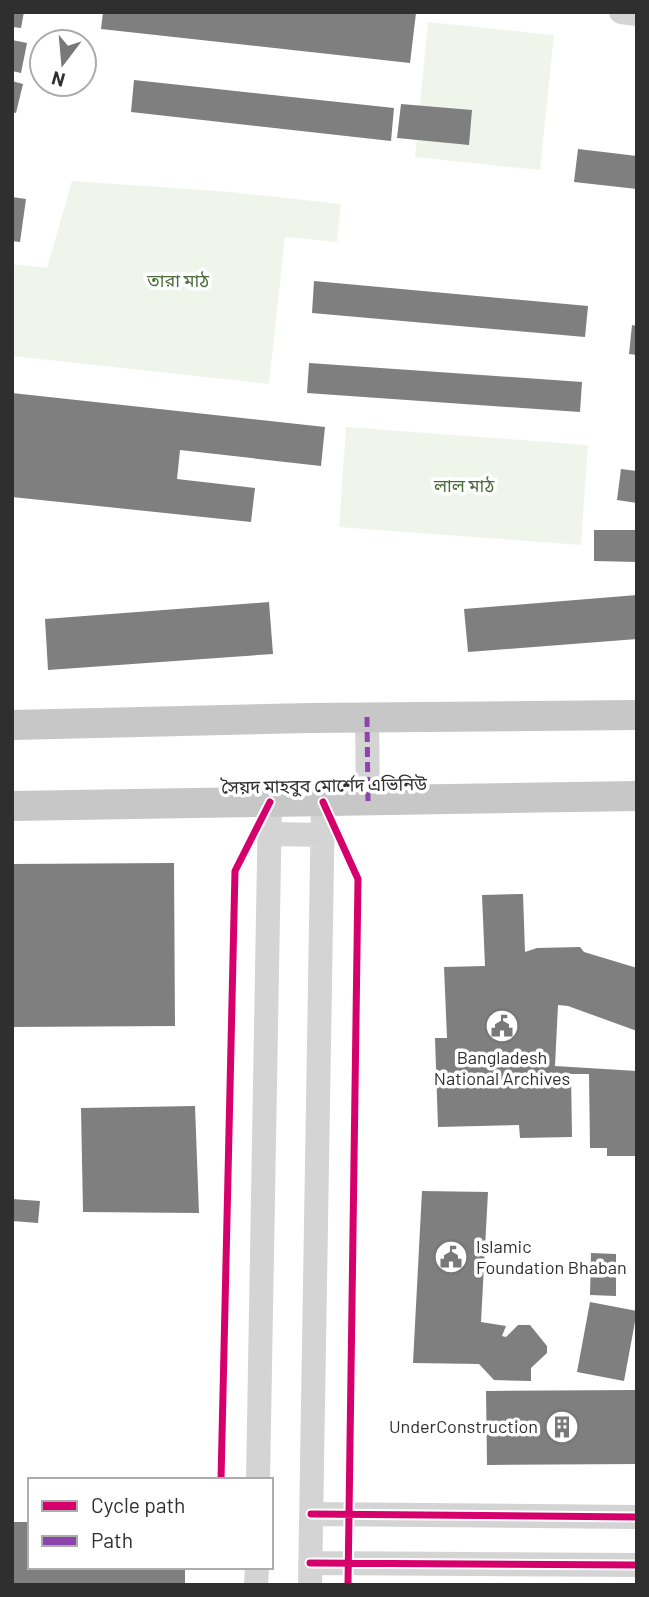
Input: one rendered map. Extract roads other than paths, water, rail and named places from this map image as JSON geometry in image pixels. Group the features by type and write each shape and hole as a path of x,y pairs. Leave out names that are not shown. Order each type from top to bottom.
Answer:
{"main road":[{"path":"12,726 367,717 637,715"},
{"name":"সৈয়দ মাহবুব মোর্শেদ এভিনিউ","path":"12,806 637,796"}],"street":[{"path":"621,12 637,14"},
{"path":"367,717 368,801"},
{"path":"258,1478 270,802"},
{"path":"323,802 310,1574 637,1565"},
{"path":"269,834 323,835"},
{"path":"311,1514 637,1517"}],"place":[{"name":"Bangladesh National Archives","path":"502,1026"},
{"name":"Islamic Foundation Bhaban","path":"451,1257"},
{"name":"UnderConstruction","path":"562,1427"}],"park label":[{"name":"তারা মাঠ","path":"178,281"},
{"name":"লাল মাঠ","path":"464,486"}]}
